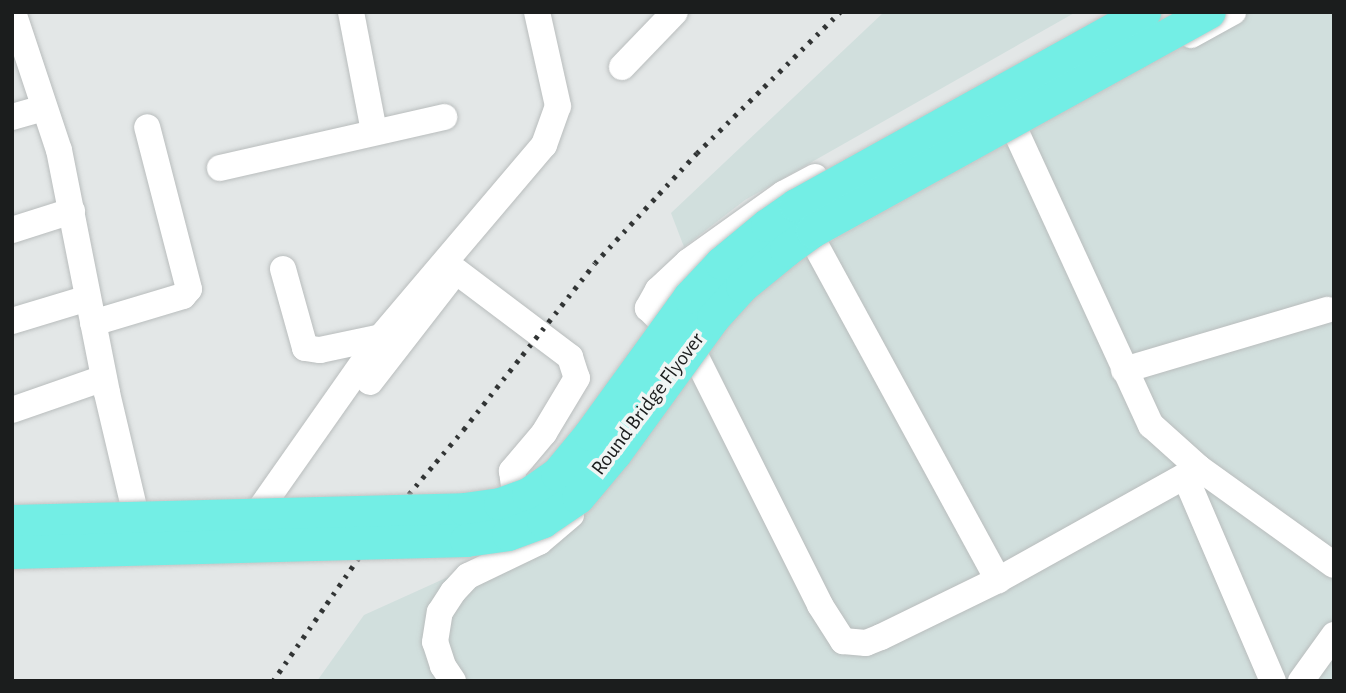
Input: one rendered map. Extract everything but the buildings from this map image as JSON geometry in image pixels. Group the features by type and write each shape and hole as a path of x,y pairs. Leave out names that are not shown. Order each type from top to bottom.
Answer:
{"main road":[{"name":"Round Bridge Flyover","path":"12,521 451,510 500,504 528,494 557,474 590,434 689,297 722,263 767,225 796,205 1144,12"},
{"name":"Round Bridge Flyover","path":"12,552 466,540 508,534 543,521 578,497 615,453 712,318 743,286 786,250 812,231 1208,12"}],"street":[{"path":"13,12 59,150 104,378 134,507"},
{"path":"351,12 374,132"},
{"path":"12,567 191,560 229,544 246,529 381,337 544,145 558,106 537,12"},
{"path":"622,67 675,12"},
{"path":"1118,12 783,194 688,262 658,290 648,308 695,355 820,605 843,640 866,643 998,580 1192,472"},
{"path":"453,681 443,666 435,642 440,612 468,576 552,533 585,501 647,423 695,355 745,300 815,244 1233,12"},
{"path":"12,117 44,108"},
{"path":"220,168 444,117"},
{"path":"12,321 183,296 188,289 147,127"},
{"path":"1016,132 1151,425 1192,472 1334,565"},
{"path":"12,230 72,211"},
{"path":"815,244 998,580"},
{"path":"283,269 305,348 320,350 381,337"},
{"path":"289,465 321,446 456,271 570,356 577,378 544,433 512,471 523,550"},
{"path":"1124,370 1327,310"},
{"path":"12,410 104,378"},
{"path":"1192,472 1273,681"},
{"path":"12,509 264,502"},
{"path":"1301,681 1334,635"}],"shaded area":[{"path":"884,12 1076,12 745,200 684,247 671,213"},
{"path":"1241,12 1334,12 1334,681 317,681 364,615 539,536 736,294"}],"railway":[{"path":"273,681 375,534 464,429 595,263 697,153 840,12"}]}
